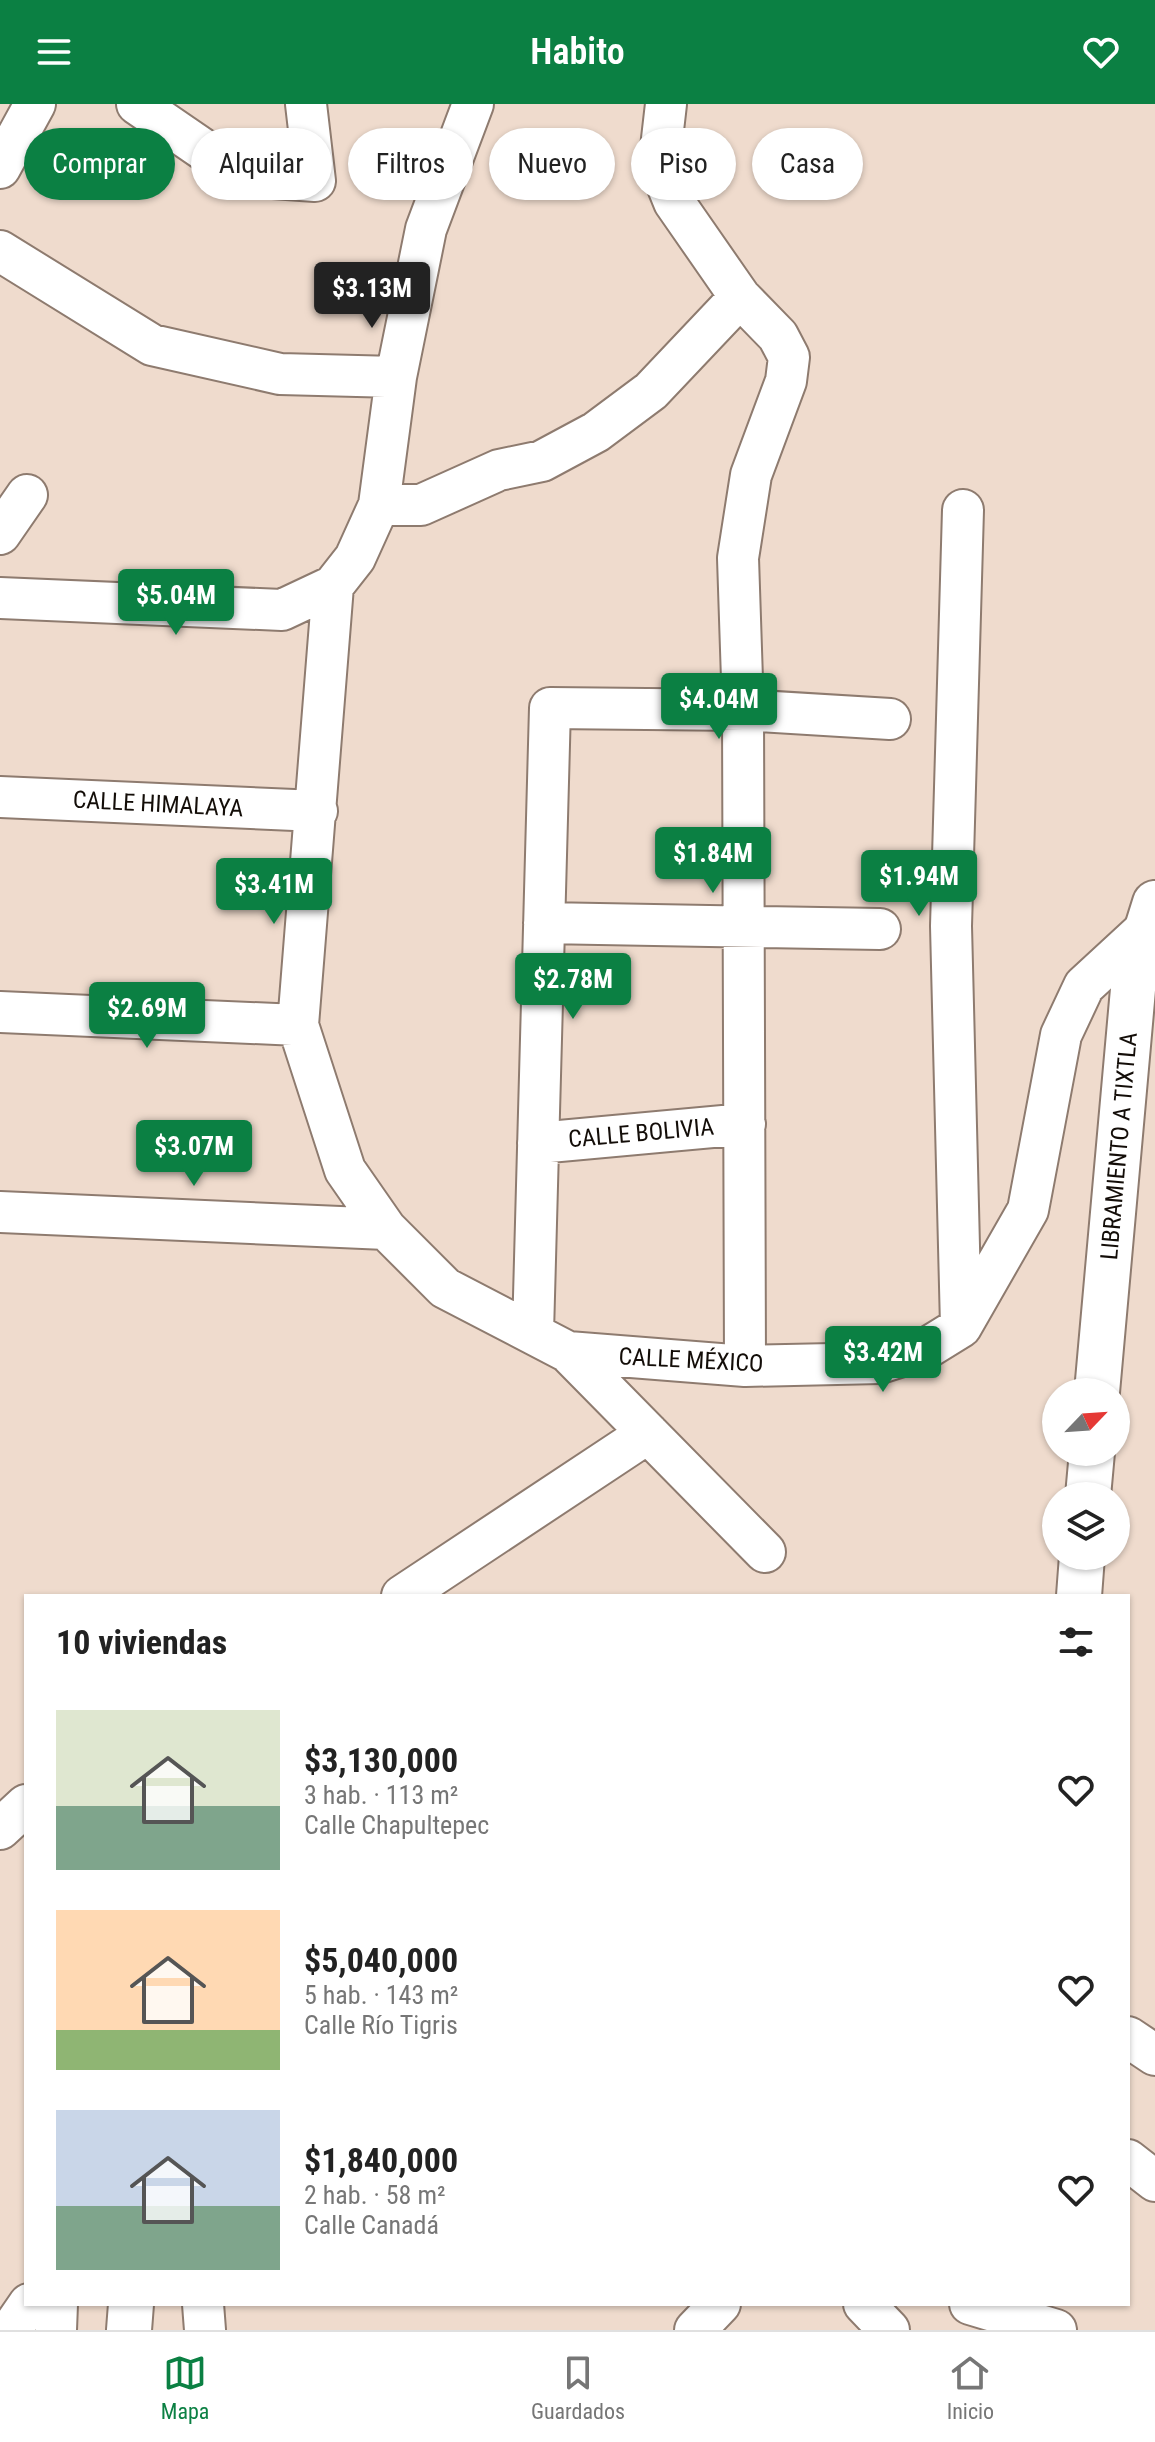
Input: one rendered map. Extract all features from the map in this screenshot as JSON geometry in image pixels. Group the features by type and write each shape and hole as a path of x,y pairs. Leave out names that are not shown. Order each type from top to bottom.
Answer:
{"main road":[{"name":"LIBRAMIENTO A TIXTLA","path":"1098,1378 1135,967 1151,915"},
{"path":"1079,1594 1081,1570"},
{"path":"129,2330 131,2306"}],"street":[{"path":"0,168 35,104"},
{"path":"137,104 242,176 315,181 306,104"},
{"path":"0,598 282,610 333,586 355,558 379,505 396,377 426,229 473,104"},
{"path":"666,104 659,165 674,202 740,297 778,336 789,357 786,381 751,475 738,558 743,710 745,1366"},
{"path":"0,251 152,345 280,374 396,377"},
{"path":"379,505 421,505 499,470 542,461 596,432 651,391 740,297"},
{"path":"0,534 27,495"},
{"path":"961,1327 951,926 963,510"},
{"path":"0,1012 298,1025 333,586"},
{"path":"533,1333 550,708 743,710 890,719"},
{"name":"CALLE HIMALAYA","path":"0,797 317,811"},
{"name":"CALLE MÉXICO","path":"298,1025 345,1170 386,1229 445,1288 568,1352 745,1366 880,1363 927,1348 961,1327 1028,1210 1061,1035 1084,986 1151,915"},
{"path":"544,923 880,929"},
{"name":"CALLE BOLIVIA","path":"538,1143 745,1124"},
{"path":"0,1212 386,1229"},
{"path":"568,1352 765,1552"},
{"path":"405,1594 648,1433"},
{"path":"0,1829 24,1807"},
{"path":"1130,2038 1155,2055"},
{"path":"1130,2162 1155,2182"},
{"path":"1130,2181 1155,2182"},
{"path":"11,2330 28,2306"},
{"path":"56,2330 57,2306"},
{"path":"203,2306 205,2330"},
{"path":"695,2330 718,2306"},
{"path":"866,2306 889,2330"},
{"path":"977,2306 1056,2330"}]}
